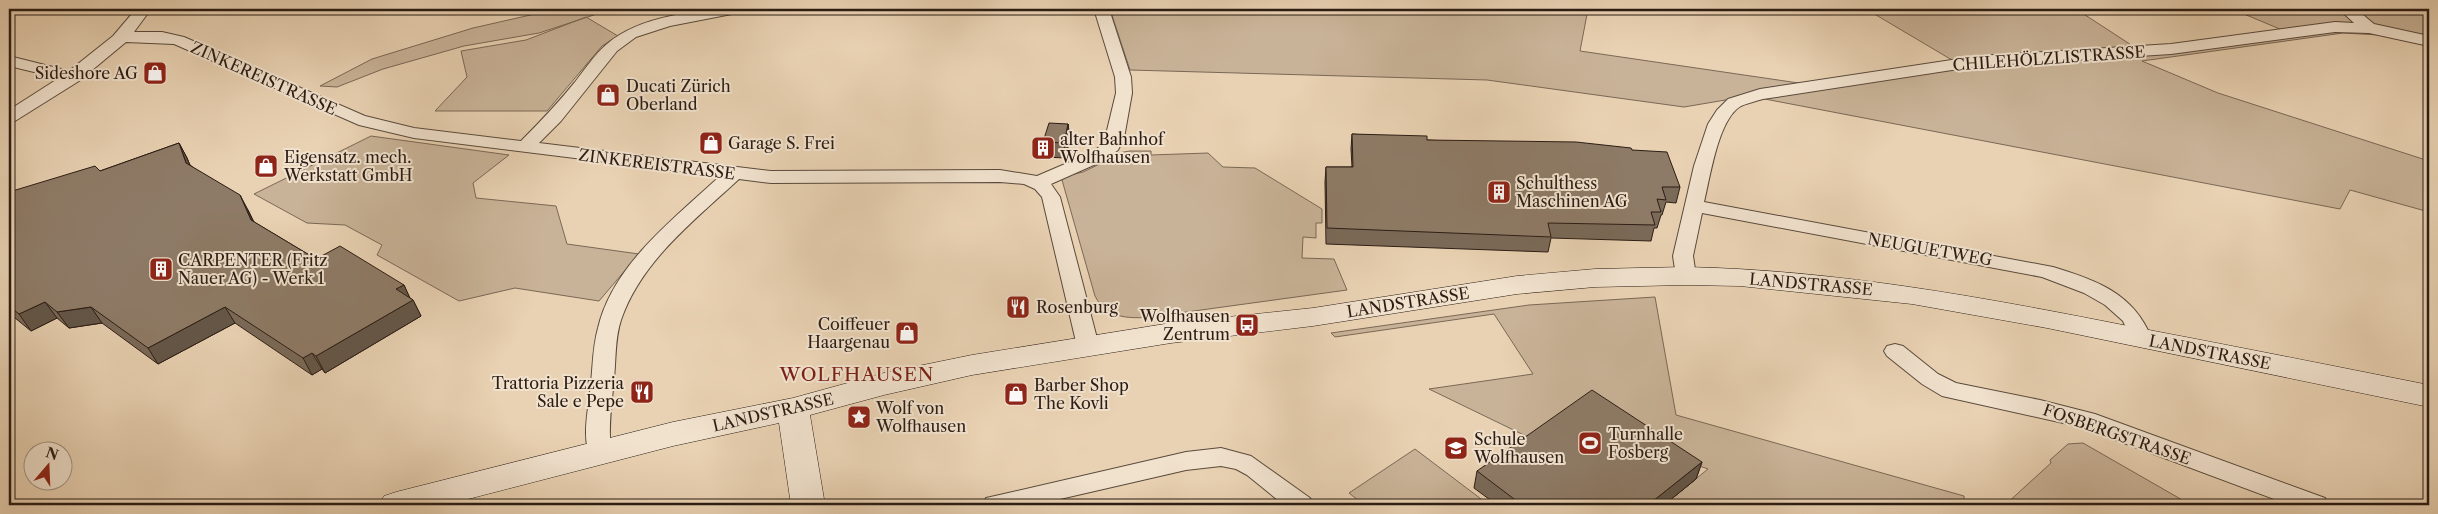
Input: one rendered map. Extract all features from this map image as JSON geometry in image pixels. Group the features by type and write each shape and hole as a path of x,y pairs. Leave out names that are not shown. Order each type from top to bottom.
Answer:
{"main road":[{"name":"LANDSTRASSE","path":"396,505 673,434 793,409 907,378 1171,333 1313,318 1517,285 1595,278 1686,276 1777,280 1896,292 2140,337 2429,396"},
{"path":"793,409 808,505"}],"street":[{"path":"9,117 73,77 121,37 143,9"},
{"path":"524,148 555,117 611,48 624,38 645,28 667,22 736,9"},
{"path":"1088,346 1077,292 1051,197 1039,182 1100,156 1112,146 1116,138 1124,93 1123,77 1102,9"},
{"path":"2347,9 2369,28"},
{"name":"CHILEHÖLZLISTRASSE","path":"1686,276 1683,256 1704,166 1717,124 1728,107 1740,99 1749,96 1978,61 2161,50 2311,29 2346,26 2369,28 2429,41"},
{"name":"ZINKEREISTRASSE","path":"121,37 162,37 186,43 369,124 414,133 734,173 814,178 1000,176 1024,178 1039,182"},
{"path":"9,61 73,77"},
{"path":"600,454 597,438 609,322 620,297 641,264 734,173"},
{"name":"NEUGUETWEG","path":"1696,206 2046,271 2076,282 2113,302 2130,316 2140,337"},
{"name":"FOSBERGSTRASSE","path":"1895,351 1930,379 1950,390 2040,408 2086,420 2316,505"},
{"path":"995,505 1186,461 1221,457 1243,462 1301,505"}],"shaded area":[{"path":"557,9 612,9 539,33 464,46 383,69 337,87 320,86 372,59 473,28"},
{"path":"1110,9 1476,9 1501,11 1501,9 1588,9 1580,51 1819,86 1957,63 1871,12 1856,9 2076,9 2142,52 2287,32 2232,9 2429,9 2429,46 2380,35 2343,33 2142,61 2218,93 2429,161 2429,212 2350,190 2340,209 1749,96 1684,107 1487,80 1130,70"},
{"path":"586,17 618,36 602,46 547,111 435,111 467,77 461,51 526,40"},
{"path":"371,136 509,155 473,183 476,198 556,206 567,244 639,254 599,301 515,288 459,301 377,255 382,245 345,225 307,223 254,194"},
{"path":"1151,151 1151,155 1208,153 1223,167 1255,168 1322,209 1322,223 1316,223 1316,238 1303,237 1302,258 1334,259 1347,290 1172,314 1167,312 1164,316 1144,318 1125,317 1108,311 1095,296 1062,180 1066,176 1083,172 1108,160 1118,153"},
{"path":"1655,297 1676,415 1964,496 1964,500 1942,505 1926,503 1920,500 1904,505 1664,505 1708,469 1677,458 1530,438 1429,389 1533,374 1494,314 1335,337 1331,333 1529,305"},
{"path":"2083,443 2191,505 2005,505 2051,463 2050,460 2068,444"},
{"path":"1415,449 1489,505 1364,505 1349,493"}],"building":[{"path":"1049,123 1068,124 1064,143 1043,142"},
{"name":"Schulthess Maschinen AG","path":"1352,134 1427,136 1427,140 1576,142 1631,148 1632,150 1667,152 1680,187 1662,187 1666,200 1657,199 1661,212 1651,212 1655,225 1548,223 1551,237 1327,228 1326,167 1353,167"},
{"name":"CARPENTER (Fritz Nauer AG) - Werk 1","path":"179,143 186,163 240,195 251,220 316,259 340,246 404,285 396,289 413,300 316,356 312,353 303,358 225,307 148,348 91,307 57,312 45,302 19,314 9,306 9,192 95,166 100,171"},
{"name":"Turnhalle Fosberg","path":"1592,390 1702,462 1648,505 1522,505 1477,471"}],"place":[{"name":"Sideshore AG","path":"155,73"},
{"name":"Ducati Zürich Oberland","path":"608,95"},
{"name":"Garage S. Frei","path":"711,143"},
{"name":"alter Bahnhof Wolfhausen","path":"1043,148"},
{"name":"Eigensatz. mech. Werkstatt GmbH","path":"266,166"},
{"name":"Schulthess Maschinen AG","path":"1499,192"},
{"name":"CARPENTER (Fritz Nauer AG) - Werk 1","path":"161,269"},
{"name":"Rosenburg","path":"1018,307"},
{"name":"Wolfhausen Zentrum","path":"1247,325"},
{"name":"Coiffeuer Haargenau","path":"907,333"},
{"name":"Trattoria Pizzeria Sale e Pepe","path":"642,392"},
{"name":"Barber Shop The Kovli","path":"1016,394"},
{"name":"Wolf von Wolfhausen","path":"859,417"},
{"name":"Turnhalle Fosberg","path":"1590,443"},
{"name":"Schule Wolfhausen","path":"1456,448"}],"district":[{"name":"WOLFHAUSEN","path":"857,374"}]}
